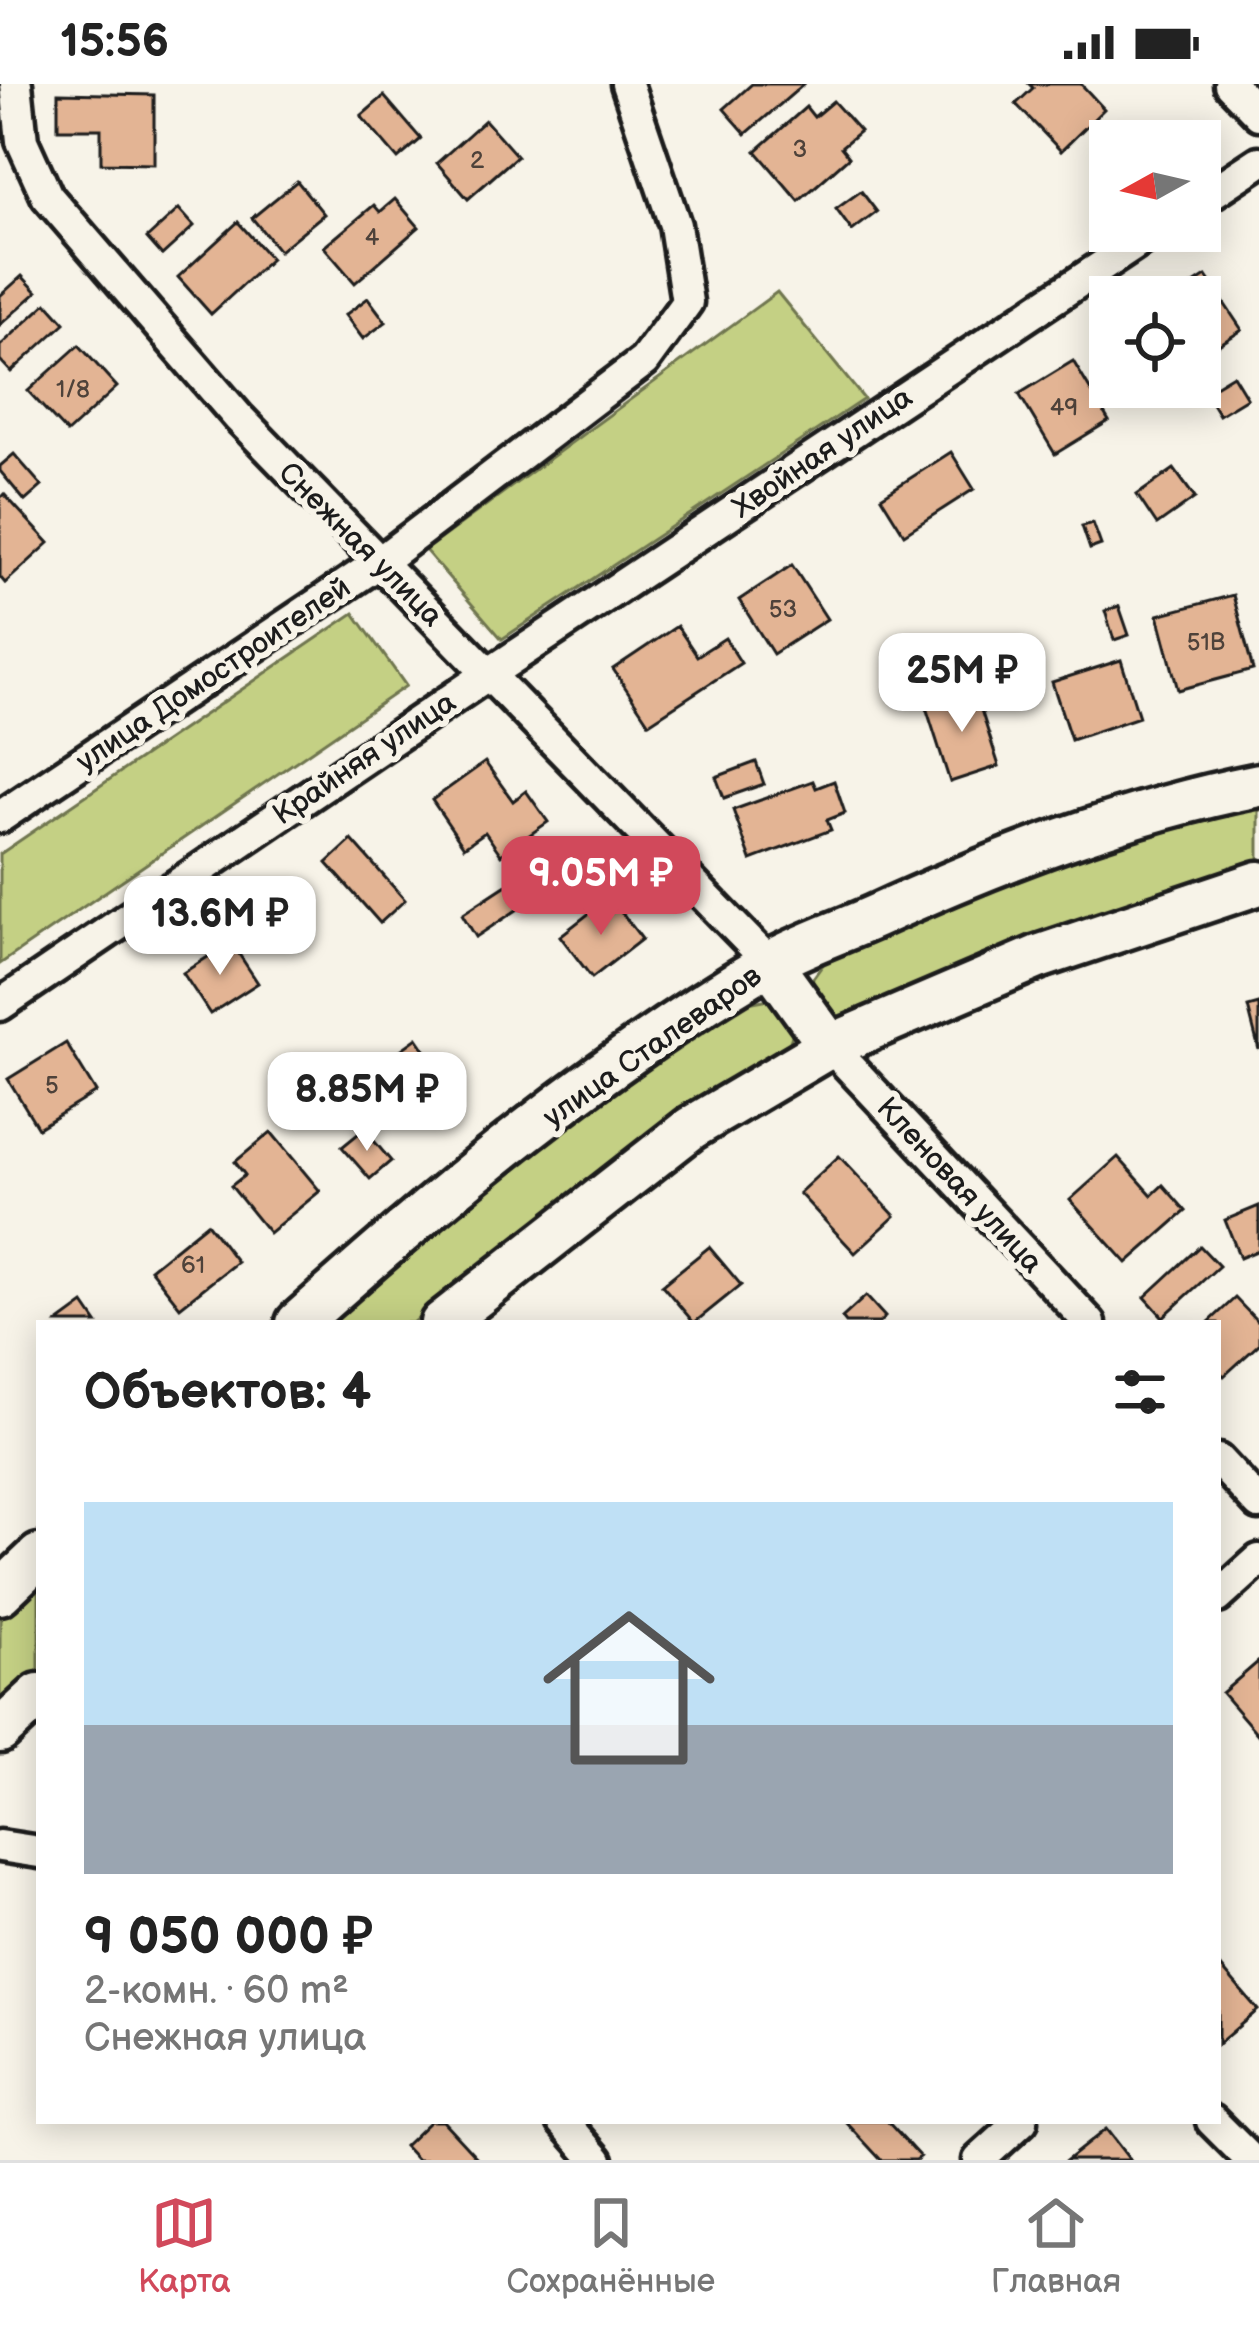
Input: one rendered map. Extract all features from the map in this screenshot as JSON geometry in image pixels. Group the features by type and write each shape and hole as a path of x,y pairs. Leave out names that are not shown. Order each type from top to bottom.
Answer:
{"main road":[{"name":"улица Сталеваров","path":"301,1320 395,1236 627,1056 770,963 956,879 1086,829 1180,801 1259,785"},
{"path":"457,1318 691,1128 830,1046 1038,957 1259,883"},
{"path":"770,963 830,1046"},
{"path":"0,1593 36,1559"},
{"path":"0,1731 36,1698"}],"street":[{"name":"Снежная улица","path":"16,84 22,141 47,196 238,417 377,565 490,673 770,963"},
{"name":"улица Домостроителей","path":"0,817 377,565 644,361 687,302 675,225 627,84"},
{"path":"1230,84 1259,114"},
{"path":"1221,187 1259,161"},
{"name":"Хвойная улица","path":"490,673 1122,252"},
{"name":"Крайняя улица","path":"0,1005 490,673"},
{"name":"Кленовая улица","path":"830,1046 1087,1320"},
{"path":"1221,1463 1259,1504"},
{"path":"1221,1594 1259,1560"},
{"path":"0,1846 36,1852"},
{"path":"566,2124 597,2160"},
{"path":"980,2160 1019,2124"},
{"path":"1215,2124 1251,2160"}],"green space":[{"path":"777,292 864,399 502,639 425,550"},
{"path":"354,613 406,686 0,964 0,854"},
{"path":"1259,803 1259,870 855,1018 836,1019 821,1011 811,990 824,963 898,926 1150,827"},
{"path":"783,1002 793,1030 787,1049 547,1214 415,1320 321,1320 417,1236 662,1055 748,1003"},
{"path":"36,1585 36,1672 0,1705 0,1619"}],"building":[{"path":"752,84 804,84 746,134 724,109"},
{"path":"1029,84 1081,84 1104,109 1061,151 1016,104 1033,88"},
{"path":"58,93 154,95 154,164 101,163 101,129 58,129"},
{"path":"384,96 421,139 398,159 361,116"},
{"path":"833,101 860,131 841,147 849,157 799,201 756,151 806,107 814,117"},
{"path":"485,120 517,156 468,199 437,163"},
{"path":"297,181 324,214 279,251 252,218"},
{"path":"861,191 877,212 852,231 836,209"},
{"path":"395,199 419,227 355,283 324,247 374,205 380,212"},
{"path":"179,209 194,226 162,255 147,238"},
{"path":"238,222 271,259 211,314 178,277"},
{"path":"22,276 37,292 0,325 0,296"},
{"path":"368,298 386,322 363,339 345,315"},
{"path":"1221,298 1242,330 1221,344"},
{"path":"47,303 65,323 11,372 0,360 0,346"},
{"path":"79,345 117,387 67,433 28,391"},
{"path":"1073,361 1089,388 1089,408 1101,408 1109,421 1055,454 1019,394"},
{"path":"1233,375 1247,398 1219,415 1215,408 1221,408 1221,382"},
{"path":"951,452 974,489 904,534 881,497"},
{"path":"14,454 42,486 25,501 0,471"},
{"path":"1174,469 1195,498 1157,525 1137,495"},
{"path":"4,494 49,543 5,583 0,577 0,498"},
{"path":"1093,523 1101,545 1090,549 1082,526"},
{"path":"792,565 827,619 773,654 739,600"},
{"path":"1233,595 1253,670 1178,690 1158,615"},
{"path":"1119,606 1129,635 1114,640 1105,611"},
{"path":"677,626 697,656 725,638 741,663 649,723 613,669"},
{"path":"1121,660 1139,717 1071,740 1052,682"},
{"path":"974,688 999,766 950,782 925,704"},
{"path":"485,762 513,801 526,791 548,822 501,855 485,832 464,847 432,800"},
{"path":"756,762 764,784 724,798 716,777"},
{"path":"813,781 816,788 834,781 845,813 827,820 831,830 751,860 733,810"},
{"path":"352,840 405,900 380,923 327,863"},
{"path":"569,844 583,866 476,937 462,914"},
{"path":"610,897 642,939 592,978 560,936"},
{"path":"231,942 258,983 210,1014 183,973"},
{"path":"1259,1004 1259,1050 1248,1007"},
{"path":"417,1038 445,1079 430,1090 436,1098 405,1120 400,1112 383,1124 353,1084"},
{"path":"66,1043 96,1092 38,1128 8,1079"},
{"path":"364,1129 391,1161 370,1179 342,1147"},
{"path":"271,1132 320,1191 269,1233 231,1186 245,1175 235,1162"},
{"path":"839,1156 895,1216 855,1253 799,1193"},
{"path":"1118,1157 1152,1195 1163,1185 1186,1211 1127,1263 1070,1200"},
{"path":"1259,1206 1259,1250 1240,1258 1225,1220"},
{"path":"207,1223 237,1262 180,1307 150,1269"},
{"path":"1200,1246 1219,1266 1163,1317 1145,1297"},
{"path":"709,1247 741,1285 691,1320 662,1285"},
{"path":"866,1296 885,1317 882,1320 842,1318"},
{"path":"1235,1298 1259,1323 1259,1344 1224,1376 1221,1320 1211,1320"},
{"path":"84,1304 95,1320 62,1320"},
{"path":"1259,1661 1259,1736 1222,1693"},
{"path":"1221,1967 1258,2010 1221,2041"},
{"path":"427,2124 446,2124 479,2160 417,2160 404,2146"},
{"path":"848,2124 890,2124 920,2157 881,2160"},
{"path":"1106,2129 1130,2160 1067,2160"}]}
